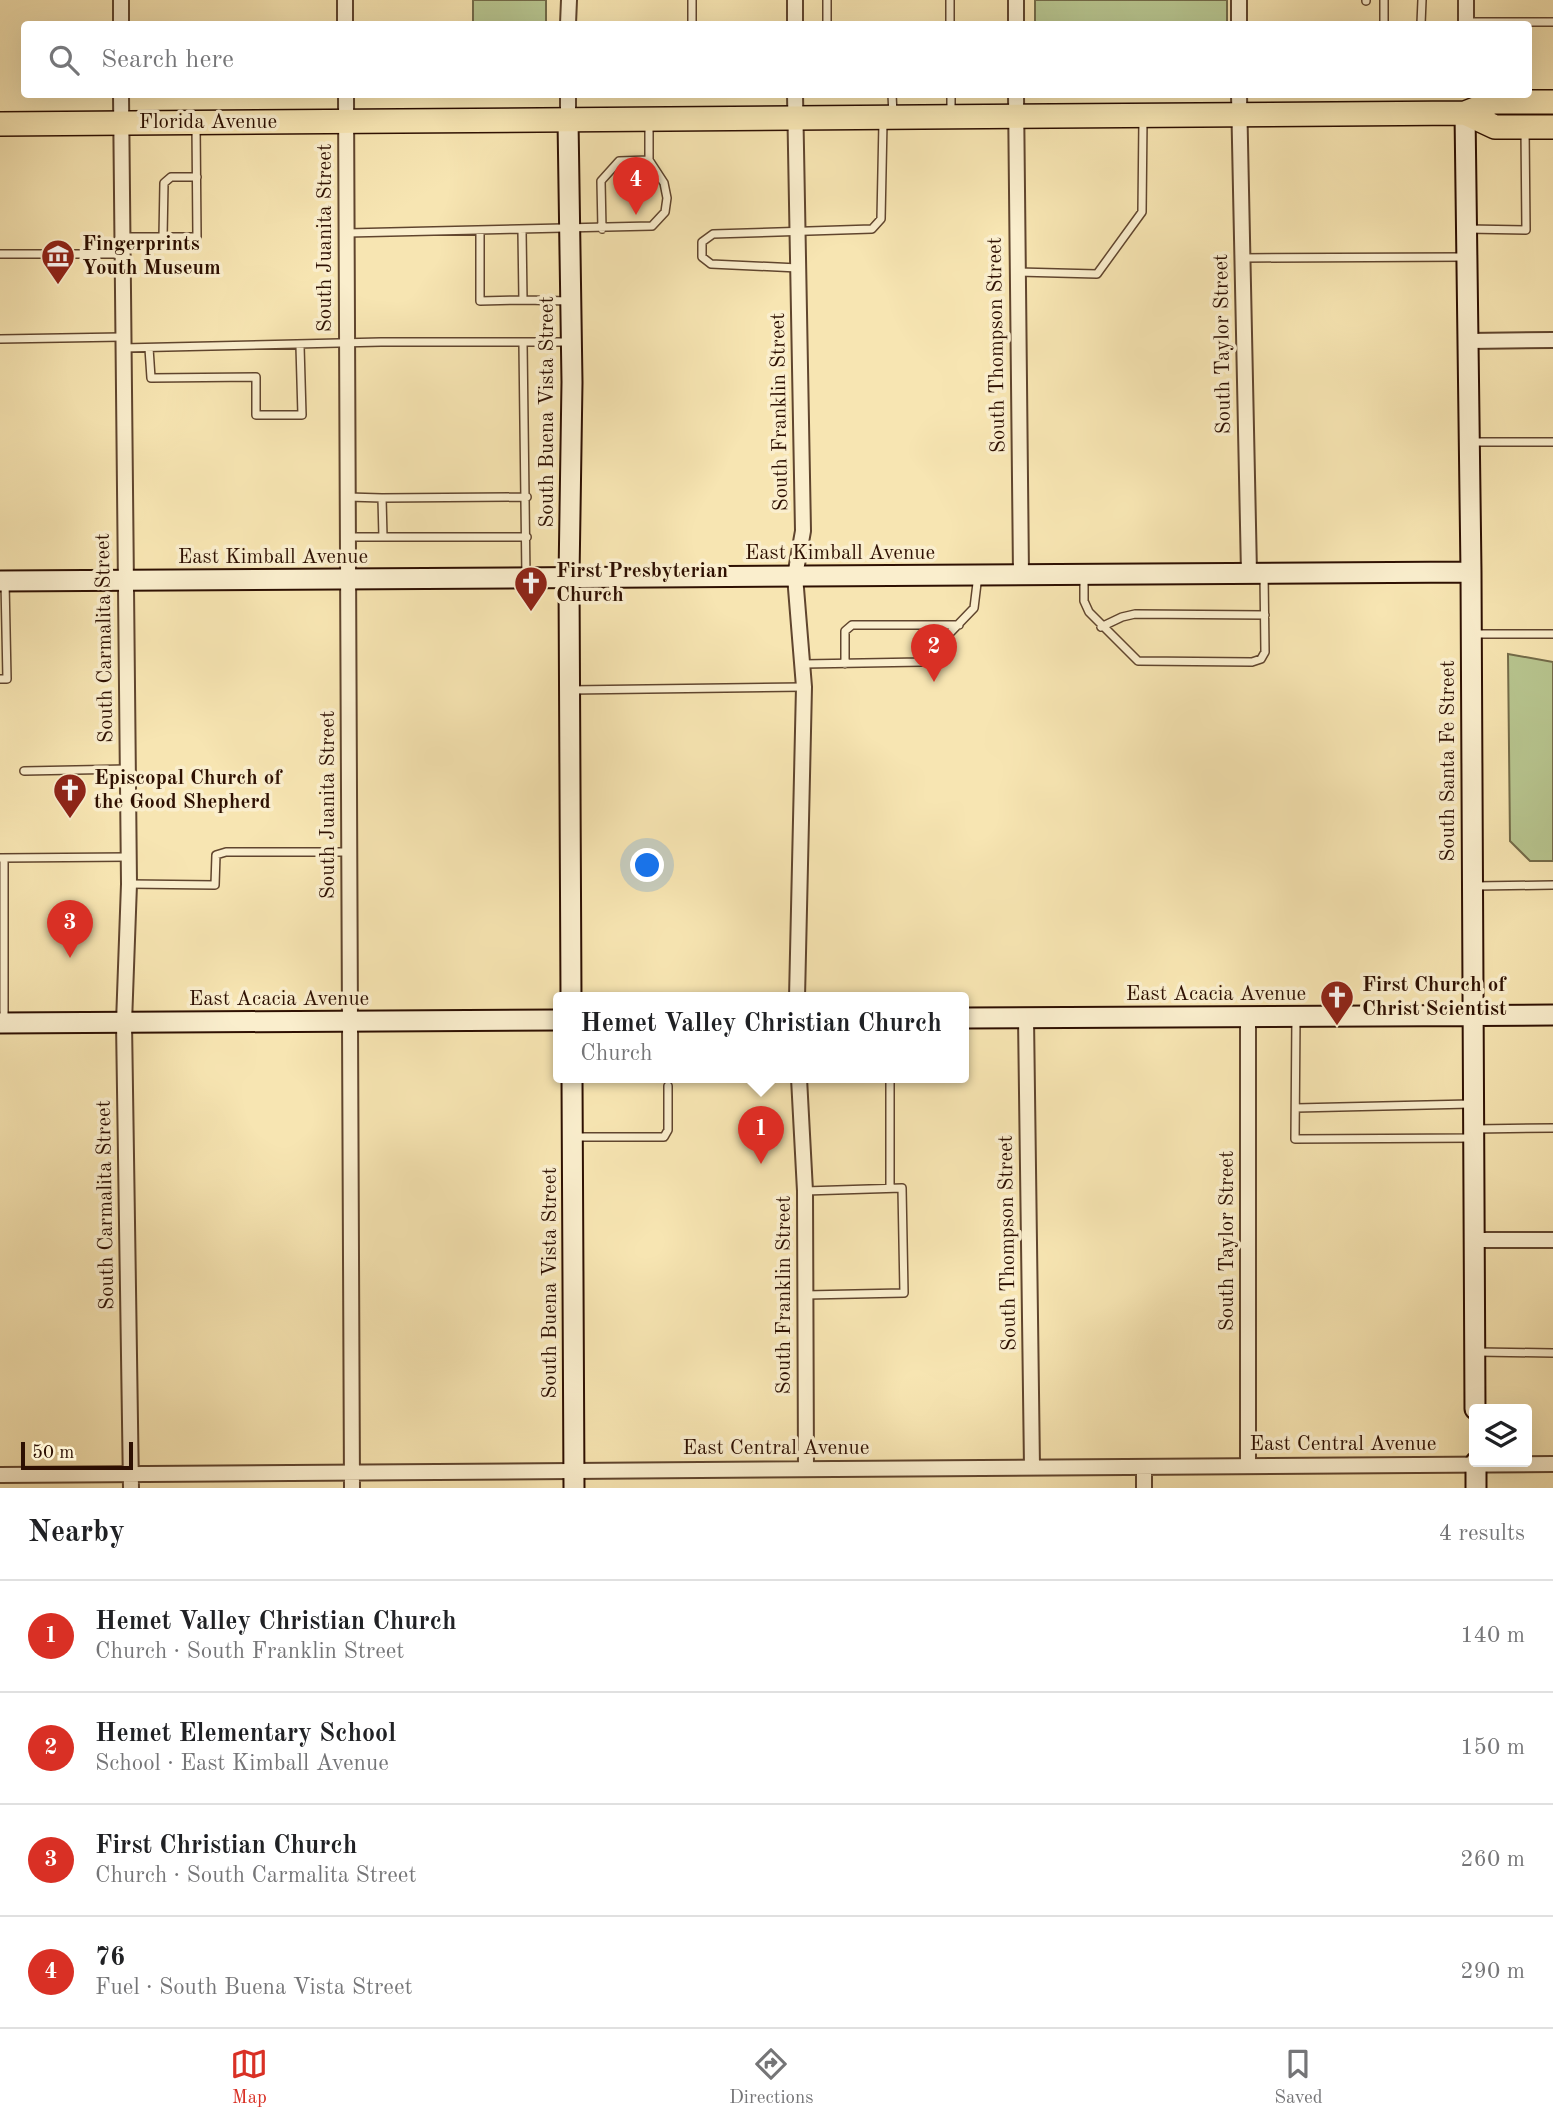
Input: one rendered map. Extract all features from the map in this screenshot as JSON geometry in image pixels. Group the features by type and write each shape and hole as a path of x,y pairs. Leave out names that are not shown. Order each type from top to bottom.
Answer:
{"main road":[{"name":"Florida Avenue","path":"0,124 796,118 951,106 1016,105 1143,115 1239,105 1553,102"},
{"name":"Florida Avenue","path":"1465,104 1495,127 1553,127"}],"street":[{"path":"121,0 121,21"},
{"path":"345,0 345,21"},
{"path":"568,21 569,0"},
{"path":"795,0 795,21"},
{"path":"1016,0 1016,21"},
{"path":"1239,0 1239,21"},
{"path":"1466,0 1466,21"},
{"name":"South Carmalita Street","path":"121,98 120,237 129,857 124,1023 131,1481"},
{"name":"South Juanita Street","path":"346,98 352,1488"},
{"path":"568,98 568,120"},
{"name":"South Franklin Street","path":"795,98 803,531 795,576 804,664 797,992"},
{"name":"South Santa Fe Street","path":"1465,104 1471,572 1475,1404"},
{"name":"South Thompson Street","path":"1016,105 1021,575"},
{"name":"South Taylor Street","path":"1239,105 1242,258 1256,573"},
{"name":"South Buena Vista Street","path":"568,120 571,301 571,992"},
{"path":"1468,341 1553,340"},
{"name":"East Kimball Avenue","path":"3,581 1471,572"},
{"name":"East Acacia Avenue","path":"969,1018 1553,1015"},
{"name":"South Taylor Street","path":"1248,1017 1248,1466"},
{"name":"South Thompson Street","path":"1026,1018 1031,1467"},
{"name":"East Acacia Avenue","path":"2,1023 553,1020"},
{"name":"South Buena Vista Street","path":"572,1083 574,1479"},
{"name":"South Franklin Street","path":"799,1083 805,1191 806,1469"},
{"path":"1474,1240 1553,1240"},
{"name":"East Central Avenue","path":"0,1475 131,1481 352,1472 574,1479 806,1469 1469,1463"},
{"name":"East Central Avenue","path":"1532,1464 1553,1464"},
{"path":"1144,1467 1144,1488"},
{"path":"1476,1467 1476,1488"}],"lane":[{"path":"692,0 692,21"},
{"path":"827,0 827,21"},
{"path":"950,0 950,21"},
{"path":"1384,0 1384,21"},
{"path":"1421,21 1422,0"},
{"path":"1532,22 1553,22"},
{"path":"798,268 711,264 702,257 702,242 713,234 797,233 872,229 878,226 881,219 889,110"},
{"path":"1018,272 1097,274 1109,259 1142,212 1143,115"},
{"path":"346,233 643,228 660,222 665,212 664,183 649,160 649,119"},
{"path":"120,237 197,237 196,122"},
{"path":"1466,229 1526,230 1525,127"},
{"path":"602,229 601,181 619,161 649,160"},
{"path":"163,237 164,183 171,177 197,177"},
{"path":"480,231 480,301 571,301"},
{"path":"522,231 523,300"},
{"path":"0,254 121,254"},
{"path":"1242,258 1466,257"},
{"path":"0,339 122,343 149,348 347,343 571,342"},
{"path":"523,344 526,578"},
{"path":"149,348 151,378 256,377 256,415 302,415 300,346"},
{"path":"1470,442 1553,442"},
{"path":"348,497 527,497"},
{"path":"382,498 383,537"},
{"path":"348,537 527,537"},
{"path":"1084,574 1084,601 1101,627 1138,661 1252,662 1261,659 1265,652 1265,615 1256,573"},
{"path":"804,664 922,662 959,625 977,601 978,575"},
{"path":"0,679 7,679 3,581"},
{"path":"1101,627 1135,614 1265,615"},
{"path":"845,664 845,631 852,625 959,625"},
{"path":"1471,634 1553,634"},
{"path":"570,690 804,687"},
{"path":"24,771 128,769"},
{"path":"129,884 215,885 216,855 226,852 349,852"},
{"path":"2,1023 2,858 129,857"},
{"path":"1472,886 1553,885"},
{"path":"1296,1017 1295,1139 1474,1134 1553,1128"},
{"path":"890,1083 890,1188"},
{"path":"572,1137 664,1137 668,1130 668,1086"},
{"path":"1296,1108 1474,1104"},
{"path":"805,1191 902,1188 904,1293 805,1295"},
{"path":"1474,1353 1553,1353"}],"green space":[{"path":"473,0 546,0 546,21 473,21"},
{"path":"1035,0 1227,0 1227,21 1035,21"},
{"path":"1508,654 1553,662 1553,861 1530,861 1510,841"}],"place":[{"name":"76","path":"636,215"},
{"name":"Fingerprints Youth Museum","path":"58,286"},
{"name":"First Presbyterian Church","path":"531,613"},
{"name":"Hemet Elementary School","path":"934,682"},
{"name":"Episcopal Church of the Good Shepherd","path":"70,820"},
{"name":"First Christian Church","path":"70,958"},
{"name":"First Church of Christ Scientist","path":"1337,1027"},
{"name":"Hemet Valley Christian Church","path":"761,1164"}]}
